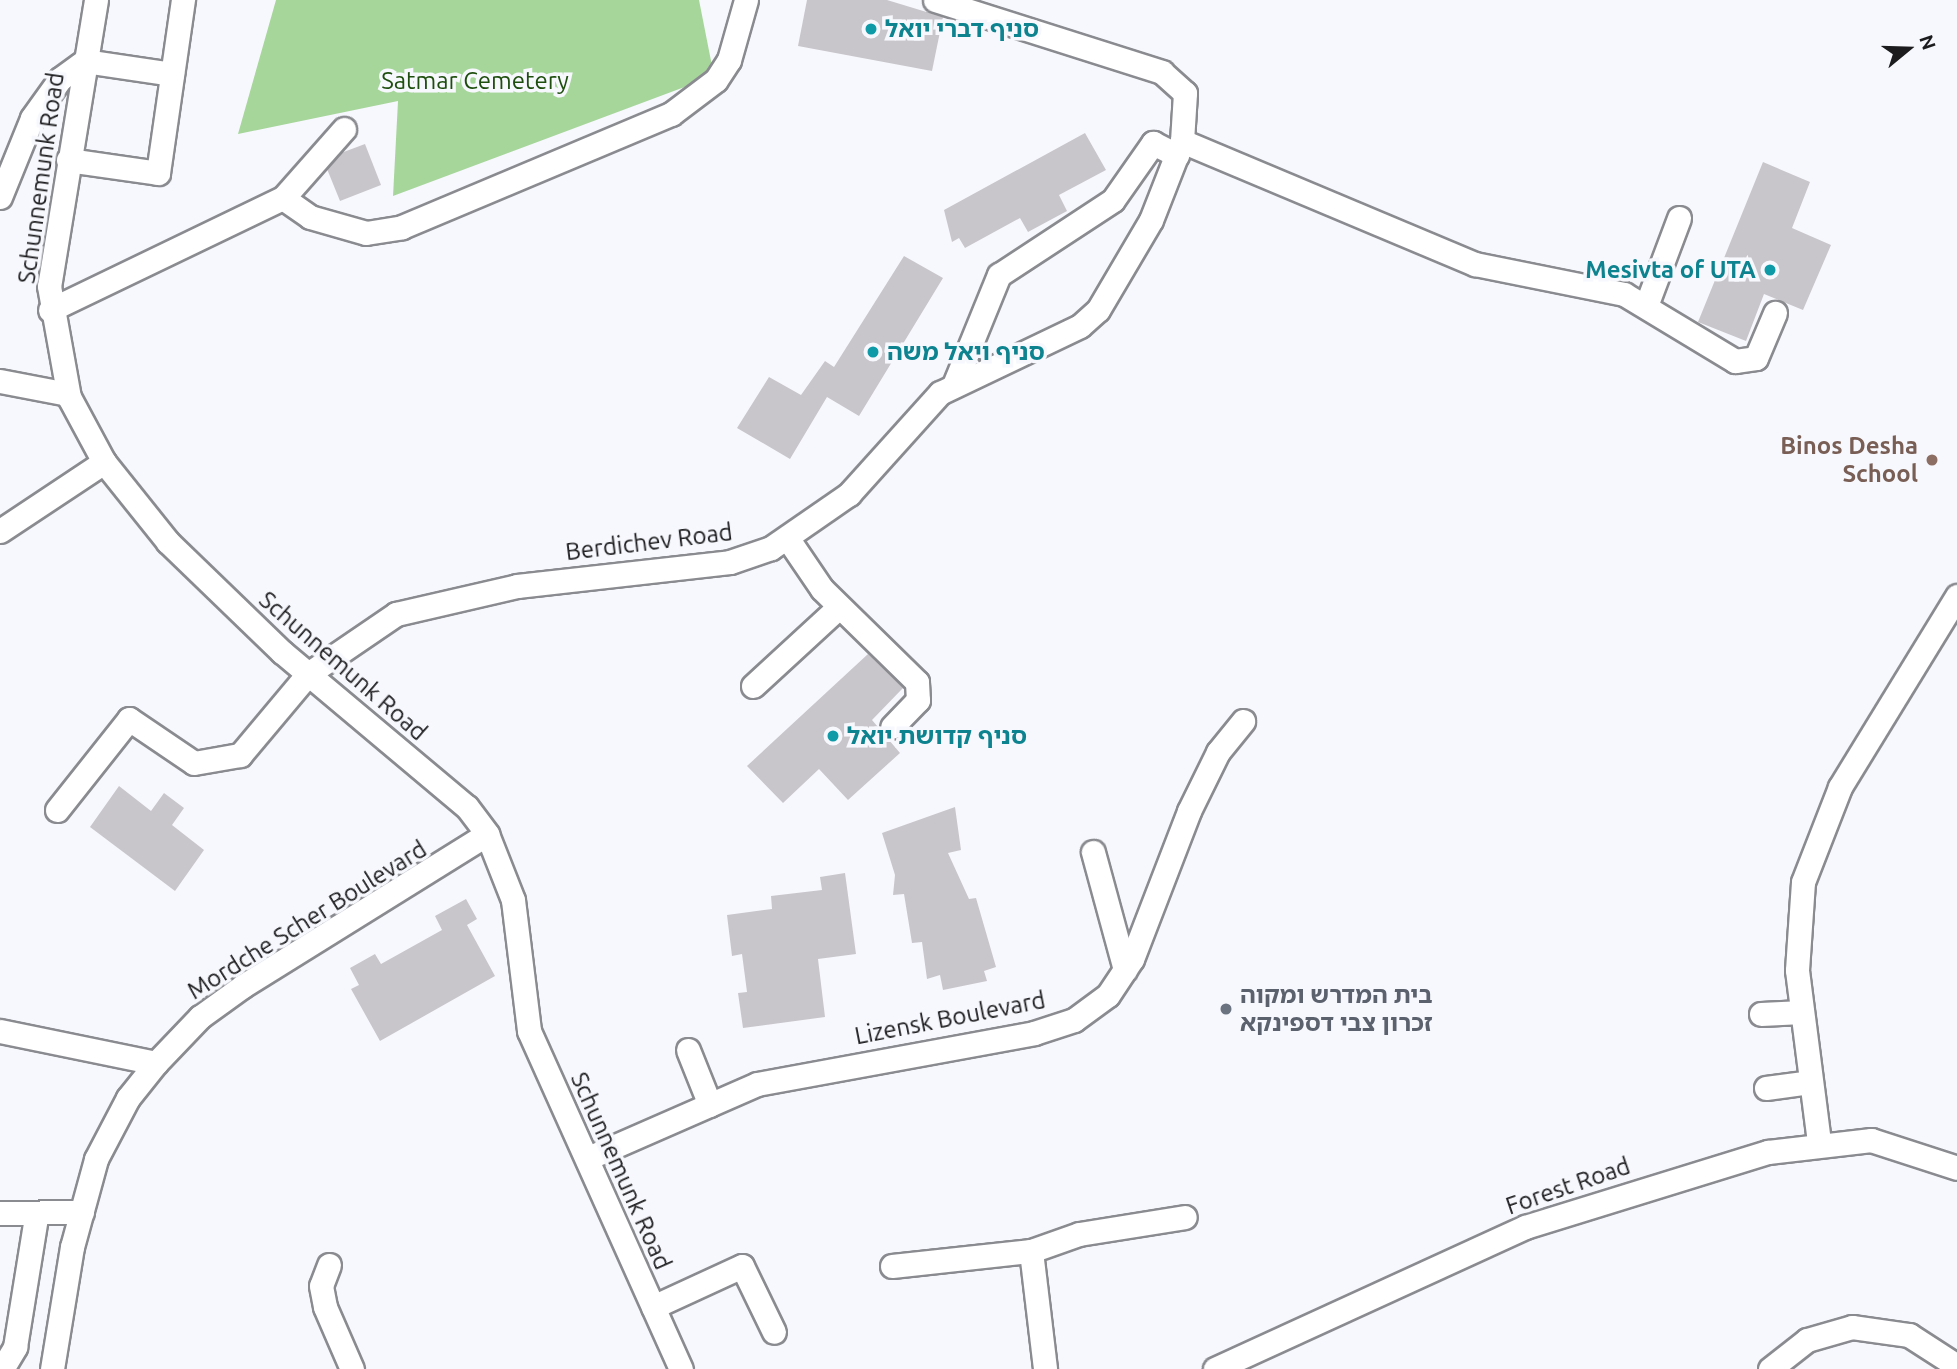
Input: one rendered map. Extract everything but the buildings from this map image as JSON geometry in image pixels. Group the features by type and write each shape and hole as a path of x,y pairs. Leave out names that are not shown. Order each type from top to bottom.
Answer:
{"street":[{"name":"Schunnemunk Road","path":"96,0 68,160 50,310 68,394 104,462 168,542 308,674 467,807 487,834 513,900 529,1031 681,1369"},
{"path":"68,160 158,173 183,0"},
{"path":"283,198 310,217 366,233 402,227 671,114 716,80 729,61 746,0"},
{"name":"Berdichev Road","path":"57,810 129,719 194,763 240,755 308,674 396,614 591,574 730,562 788,539 849,494 954,385 1080,326 1098,310 1151,220 1180,148 1185,93 1162,72 935,0"},
{"path":"0,197 32,118 60,79 85,61 172,74"},
{"path":"50,310 283,198 344,129"},
{"path":"954,385 999,275 1113,200 1153,143 1180,148 1475,264 1624,294 1735,361 1756,358 1775,313"},
{"path":"1646,306 1679,218"},
{"path":"0,381 68,394"},
{"path":"0,531 104,462"},
{"path":"788,539 839,607 917,682 918,700 892,727"},
{"path":"1819,1142 1797,970 1803,882 1840,788 1957,596"},
{"path":"753,686 839,607"},
{"name":"Lizensk Boulevard","path":"588,1158 710,1105 818,1068 1034,1033 1074,1020 1108,995 1125,970 1189,811 1218,752 1243,721"},
{"name":"Mordche Scher Boulevard","path":"52,1369 82,1212 105,1140 156,1063 200,1017 243,986 487,834"},
{"path":"1093,852 1125,970"},
{"path":"1761,1014 1802,1012"},
{"path":"0,1031 156,1063"},
{"path":"688,1050 710,1105"},
{"path":"1766,1088 1810,1082"},
{"name":"Forest Road","path":"1215,1369 1525,1227 1819,1142 1871,1140 1957,1168"},
{"path":"0,1213 36,1217 82,1212"},
{"path":"2,1369 15,1347 36,1217"},
{"path":"892,1266 1031,1251 1079,1234 1185,1217"},
{"path":"1031,1251 1045,1369"},
{"path":"328,1265 321,1286 325,1307 352,1369"},
{"path":"653,1307 742,1266 774,1332"},
{"path":"1770,1369 1826,1332 1874,1327 1909,1335 1957,1366"}],"green space":[{"name":"Satmar Cemetery","path":"276,0 699,0 714,76 393,196 398,101 238,134"}],"place":[{"name":"סניף דברי יואל","path":"871,29"},
{"name":"Mesivta of UTA","path":"1770,270"},
{"name":"סניף ויאל משה","path":"873,352"},
{"name":"Binos Desha School","path":"1932,460"},
{"name":"סניף קדושת יואל","path":"833,736"},
{"name":"בית המדרש ומקוה זכרון צבי דספינקא","path":"1226,1009"}]}
